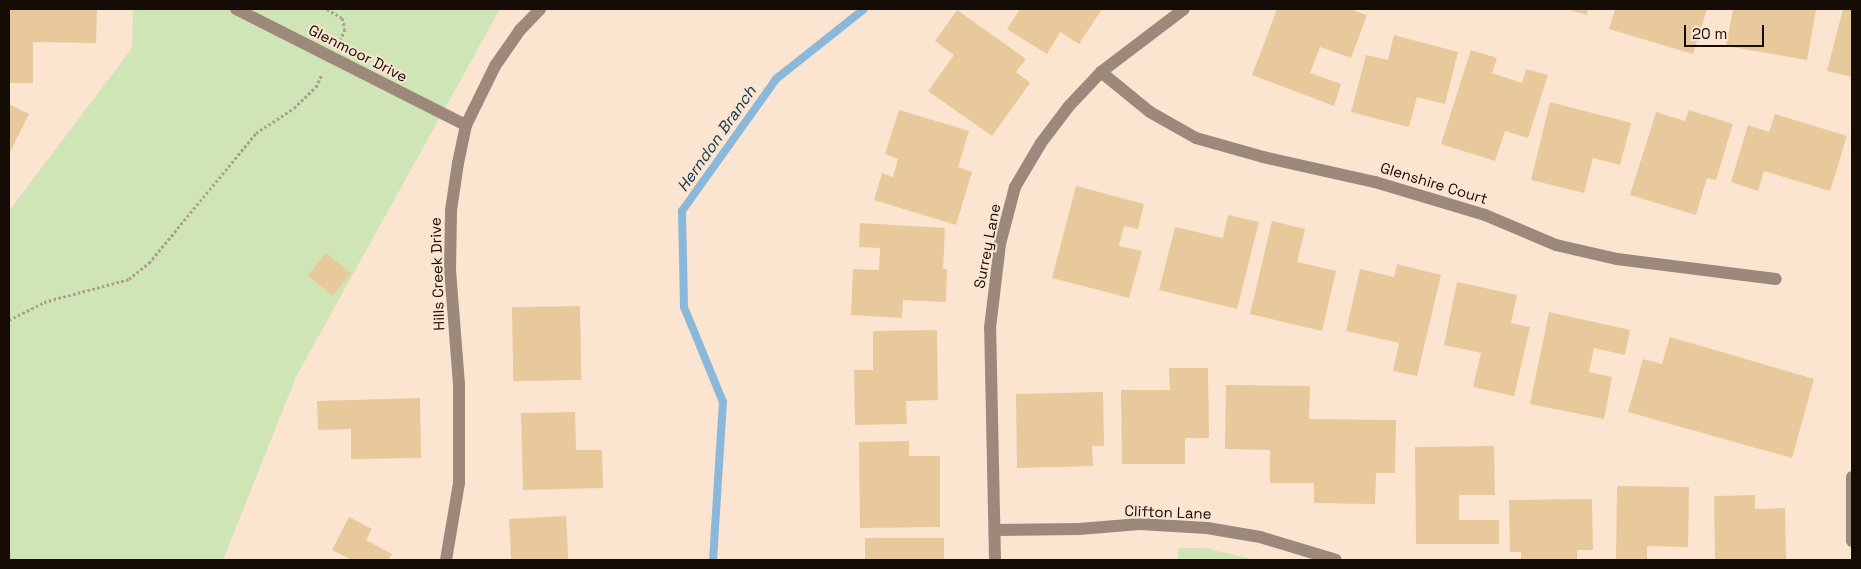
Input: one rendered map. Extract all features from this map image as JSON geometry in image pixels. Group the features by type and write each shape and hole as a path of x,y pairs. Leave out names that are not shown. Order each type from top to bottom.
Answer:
{"street":[{"name":"Glenmoor Drive","path":"236,9 466,125"},
{"name":"Hills Creek Drive","path":"446,560 459,483 459,384 450,270 452,210 466,125 494,66 520,30 540,9"},
{"name":"Surrey Lane","path":"995,560 990,328 1000,244 1015,187 1041,143 1069,106 1102,72 1184,9"},
{"name":"Glenshire Court","path":"1102,72 1150,112 1196,138 1263,157 1375,182 1485,215 1556,244 1617,259 1776,280"},
{"path":"1852,477 1852,541"},
{"name":"Clifton Lane","path":"995,530 1079,530 1140,524 1207,528 1260,537 1336,560"}],"path":[{"path":"327,9 342,18 345,29 337,46"},
{"path":"9,320 44,302 128,279 149,263 256,133 294,108 316,87 324,70"}],"green space":[{"path":"133,9 500,9 296,377 223,560 9,560 9,211 132,48"},
{"path":"1178,548 1205,548 1256,560 1178,560"}],"building":[{"path":"9,9 97,9 96,43 33,42 33,83 9,83"},
{"path":"1020,9 1102,9 1079,44 1060,32 1047,54 1007,29"},
{"path":"1277,9 1349,9 1367,15 1351,58 1320,47 1310,73 1341,84 1334,106 1252,75"},
{"path":"1566,9 1588,9 1587,15"},
{"path":"1615,9 1707,9 1693,54 1609,29"},
{"path":"1733,9 1816,10 1807,60 1726,46"},
{"path":"1843,9 1852,9 1852,77 1827,71"},
{"path":"957,10 1026,59 1016,72 1030,83 992,136 928,91 954,55 935,41"},
{"path":"1394,35 1458,52 1445,104 1417,97 1409,127 1351,112 1366,55 1388,60"},
{"path":"1471,50 1497,58 1492,73 1522,83 1526,69 1548,75 1528,138 1505,131 1495,161 1441,144"},
{"path":"1550,102 1631,123 1620,165 1593,158 1584,193 1531,180"},
{"path":"9,104 29,114 9,154"},
{"path":"899,110 969,131 958,167 972,172 956,225 874,200 882,173 893,177 898,159 885,154"},
{"path":"1689,110 1733,124 1716,180 1707,178 1696,215 1630,195 1656,112 1685,121"},
{"path":"1775,114 1847,136 1830,191 1764,171 1758,191 1731,182 1748,125 1769,132"},
{"path":"1076,186 1144,204 1138,229 1124,226 1119,246 1142,251 1129,298 1052,278"},
{"path":"1228,215 1259,222 1237,309 1159,290 1175,227 1223,238"},
{"path":"1272,221 1305,229 1297,262 1336,271 1322,331 1250,314"},
{"path":"860,223 945,228 943,269 947,269 946,302 903,300 902,318 851,315 853,269 879,270 880,248 859,247"},
{"path":"326,253 351,273 333,296 308,276"},
{"path":"1397,264 1441,275 1417,376 1393,371 1399,343 1346,331 1360,269 1394,277"},
{"path":"1457,282 1517,295 1511,323 1530,327 1514,396 1473,387 1481,353 1444,345"},
{"path":"580,306 581,380 513,381 512,307"},
{"path":"1549,312 1630,330 1625,355 1594,348 1589,372 1612,377 1604,419 1530,404"},
{"path":"937,330 938,400 906,401 907,424 855,425 854,370 873,370 873,331"},
{"path":"1670,337 1814,379 1792,458 1628,412 1643,359 1662,364"},
{"path":"1169,368 1208,368 1209,438 1185,438 1185,464 1122,464 1121,390 1170,390"},
{"path":"1226,385 1310,386 1309,419 1396,420 1395,473 1376,473 1375,504 1314,503 1314,483 1270,483 1270,450 1225,449"},
{"path":"1103,392 1104,446 1092,446 1093,466 1017,468 1016,394"},
{"path":"420,398 421,458 351,459 351,429 318,430 317,401"},
{"path":"575,412 576,450 602,450 603,488 523,490 521,413"},
{"path":"909,441 909,456 940,456 940,527 860,528 859,442"},
{"path":"1494,446 1495,495 1459,495 1459,520 1499,520 1499,544 1416,544 1415,447"},
{"path":"1617,486 1689,487 1688,547 1647,546 1647,560 1616,560"},
{"path":"1755,495 1755,509 1785,508 1786,560 1715,560 1714,496"},
{"path":"1592,499 1593,550 1577,550 1577,560 1521,560 1521,552 1510,552 1509,500"},
{"path":"566,516 568,560 511,560 509,519"},
{"path":"349,517 372,529 366,540 392,554 388,560 352,560 332,550"},
{"path":"865,538 944,538 944,560 865,560"}],"waterway":[{"name":"Herndon Branch","path":"713,560 723,402 684,307 682,211 776,79 864,9"}]}
